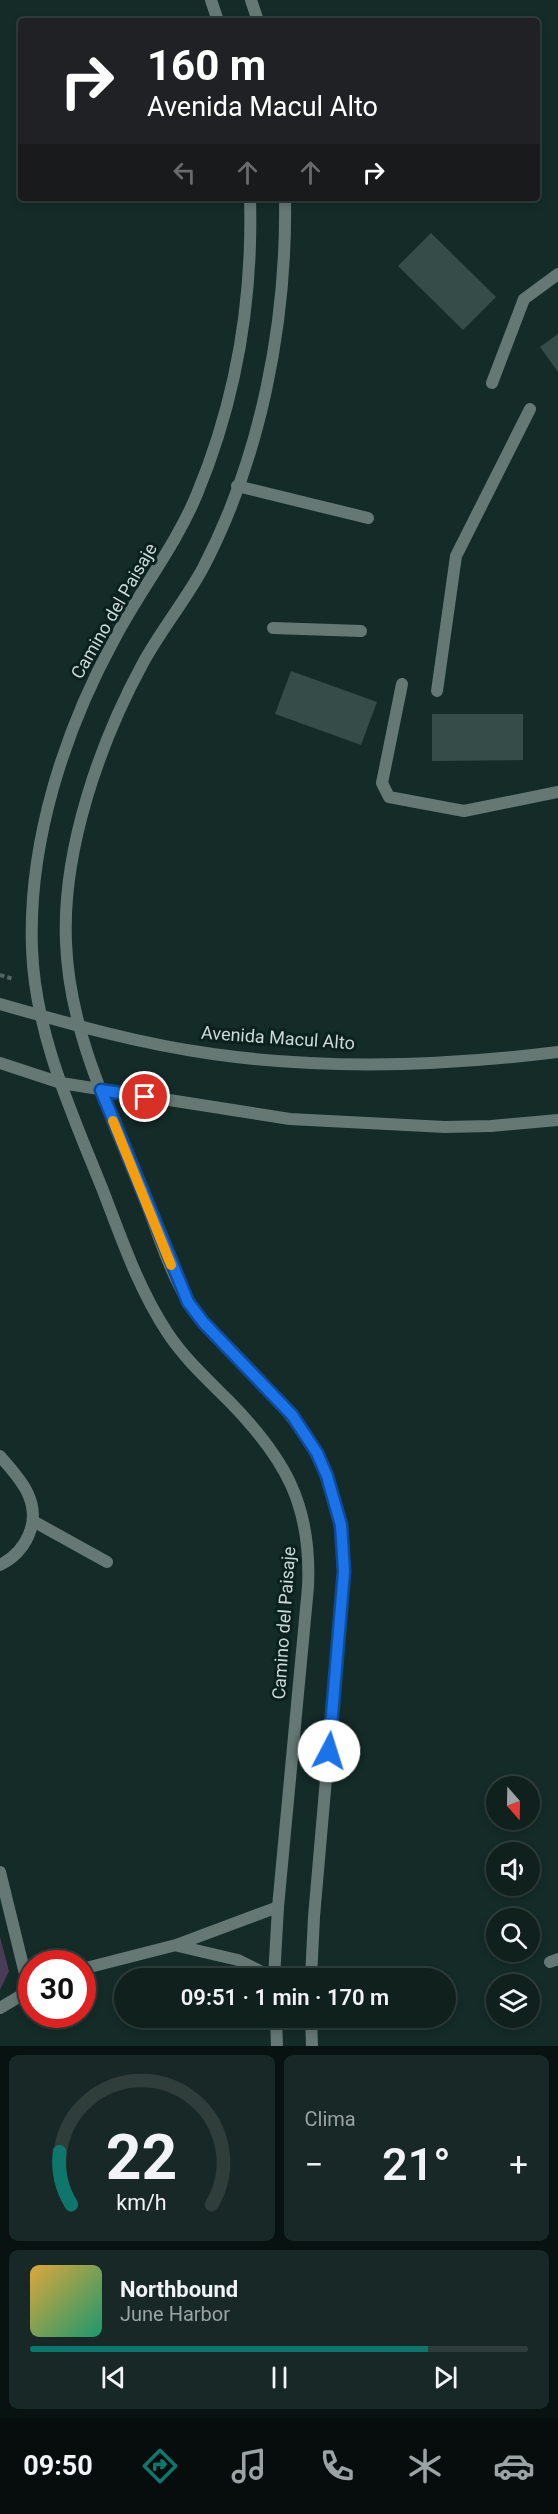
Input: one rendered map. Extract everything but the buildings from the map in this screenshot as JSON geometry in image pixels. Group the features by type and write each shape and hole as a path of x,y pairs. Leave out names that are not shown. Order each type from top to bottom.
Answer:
{"street":[{"path":"211,0 217,18"},
{"path":"251,0 257,18"},
{"name":"Camino del Paisaje","path":"250,201 251,238 241,342 230,394 197,494 174,542 116,636 91,684 70,734 54,785 35,891 32,945 34,985 40,1015 61,1083 136,1275 151,1306 189,1361 258,1431 277,1456 292,1483 302,1512 308,1542 308,1587 278,1907 275,1968"},
{"path":"285,201 283,258 270,370 237,486 202,569 145,660 123,702 89,790 70,882 66,938 78,1027 101,1090 188,1302 203,1322 292,1415 317,1453 336,1502 341,1525 344,1571 311,1968"},
{"path":"492,383 524,299 558,274"},
{"path":"437,690 456,556 530,409"},
{"path":"237,486 368,518"},
{"path":"273,628 361,631"},
{"path":"402,684 382,783 390,797 464,811 558,792"},
{"name":"Avenida Macul Alto","path":"0,1004 78,1027 213,1054 289,1061 441,1062 558,1052"},
{"path":"0,1063 61,1083 290,1119 445,1127 491,1126 558,1120"},
{"path":"0,1456 29,1496 33,1521 25,1543 17,1554 0,1565"},
{"path":"33,1521 107,1562"},
{"path":"0,1872 20,1950"},
{"path":"96,1965 176,1945 278,1907"},
{"path":"176,1945 238,1960 254,1968"},
{"path":"0,2008 18,1997"},
{"path":"276,2028 277,2046"},
{"path":"311,2028 312,2046"}],"shaded area":[{"path":"0,1937 9,1971 0,1990"}],"slow traffic":[{"path":"113,1121 171,1265"}],"route":[{"path":"145,1097 101,1090 179,1283 188,1302 203,1322 276,1397 306,1434 317,1453 336,1502 341,1525 344,1571 329,1751"}]}
